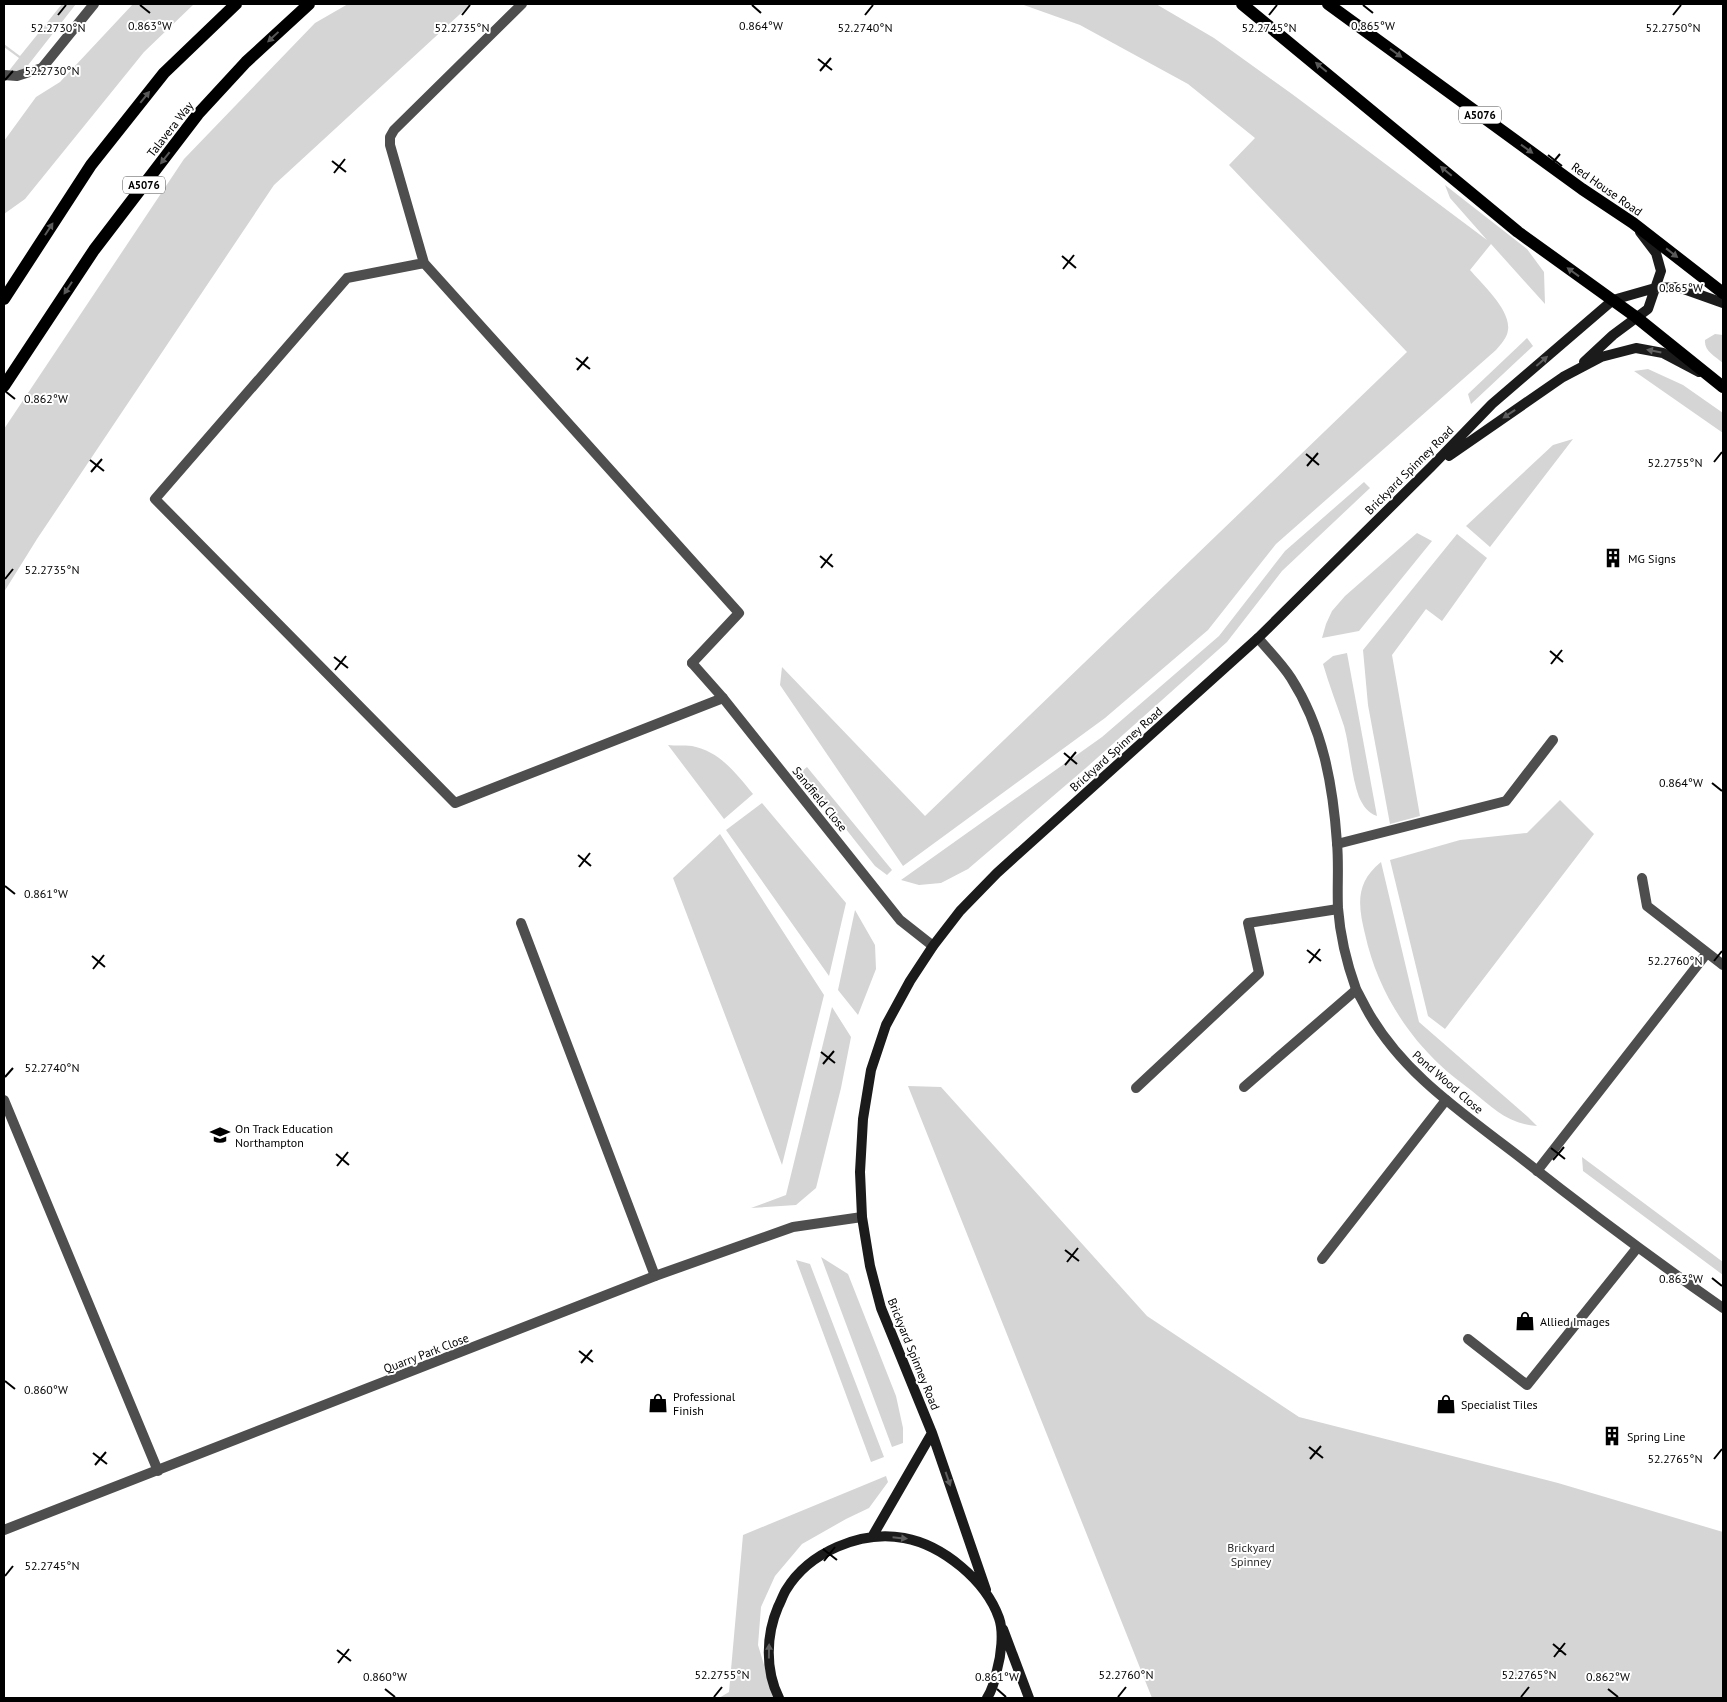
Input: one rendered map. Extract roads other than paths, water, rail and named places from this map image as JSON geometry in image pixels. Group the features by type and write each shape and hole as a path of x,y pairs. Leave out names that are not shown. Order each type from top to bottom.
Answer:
{"main road":[{"path":"5,294 91,165 164,74 236,4"},
{"name":"Talavera Way","path":"4,386 94,250 198,114 246,62 309,4"},
{"path":"1234,4 1253,12"},
{"path":"1242,4 1518,232 1636,317 1718,384"},
{"name":"Red House Road","path":"1328,4 1551,166 1633,223 1723,293"}],"street":[{"path":"4,75 17,76 42,68 94,4"},
{"path":"522,4 394,130 390,137 390,146 424,263 347,278 155,499 456,803 723,698"},
{"path":"1572,372 1648,309 1661,270 1656,253 1633,223"},
{"name":"Sandfield Close","path":"424,263 739,613 692,662 723,698 900,920 933,946"},
{"name":"Brickyard Spinney Road","path":"986,1590 932,1433 881,1308 870,1266 862,1217 860,1172 863,1119 871,1070 886,1026 910,981 933,946 960,911 997,873 1258,638 1492,404 1613,300 1656,288 1678,287 1723,303"},
{"path":"1431,467 1572,372 1601,357 1636,348 1663,353 1718,384"},
{"name":"Pond Wood Close","path":"1258,638 1290,676 1310,710 1325,754 1334,802 1338,909 1344,944 1356,990 1374,1023 1393,1050 1446,1100 1637,1248 1723,1308"},
{"path":"1337,844 1506,801 1553,740"},
{"path":"1642,878 1648,906 1723,965"},
{"path":"1136,1088 1259,973 1248,923 1338,909"},
{"path":"521,923 655,1276"},
{"path":"1537,1171 1708,953"},
{"path":"1244,1087 1356,990"},
{"path":"4,1100 158,1471"},
{"path":"1322,1259 1446,1100"},
{"name":"Quarry Park Close","path":"4,1530 655,1276 793,1227 862,1217"},
{"path":"1468,1339 1527,1385 1637,1248"},
{"path":"872,1536 932,1433"},
{"path":"779,1698 774,1688 768,1654 772,1620 786,1589 809,1563 839,1545 872,1536 904,1538 935,1548 961,1566 986,1590 1000,1619 1030,1698"},
{"path":"988,1698 1002,1655 1000,1619"}],"place":[{"name":"MG Signs","path":"1613,558"},
{"name":"On Track Education Northampton","path":"220,1135"},
{"name":"Allied Images","path":"1525,1321"},
{"name":"Professional Finish","path":"658,1403"},
{"name":"Specialist Tiles","path":"1446,1404"},
{"name":"Spring Line","path":"1612,1436"}],"park label":[{"name":"Brickyard Spinney","path":"1251,1554"}]}
